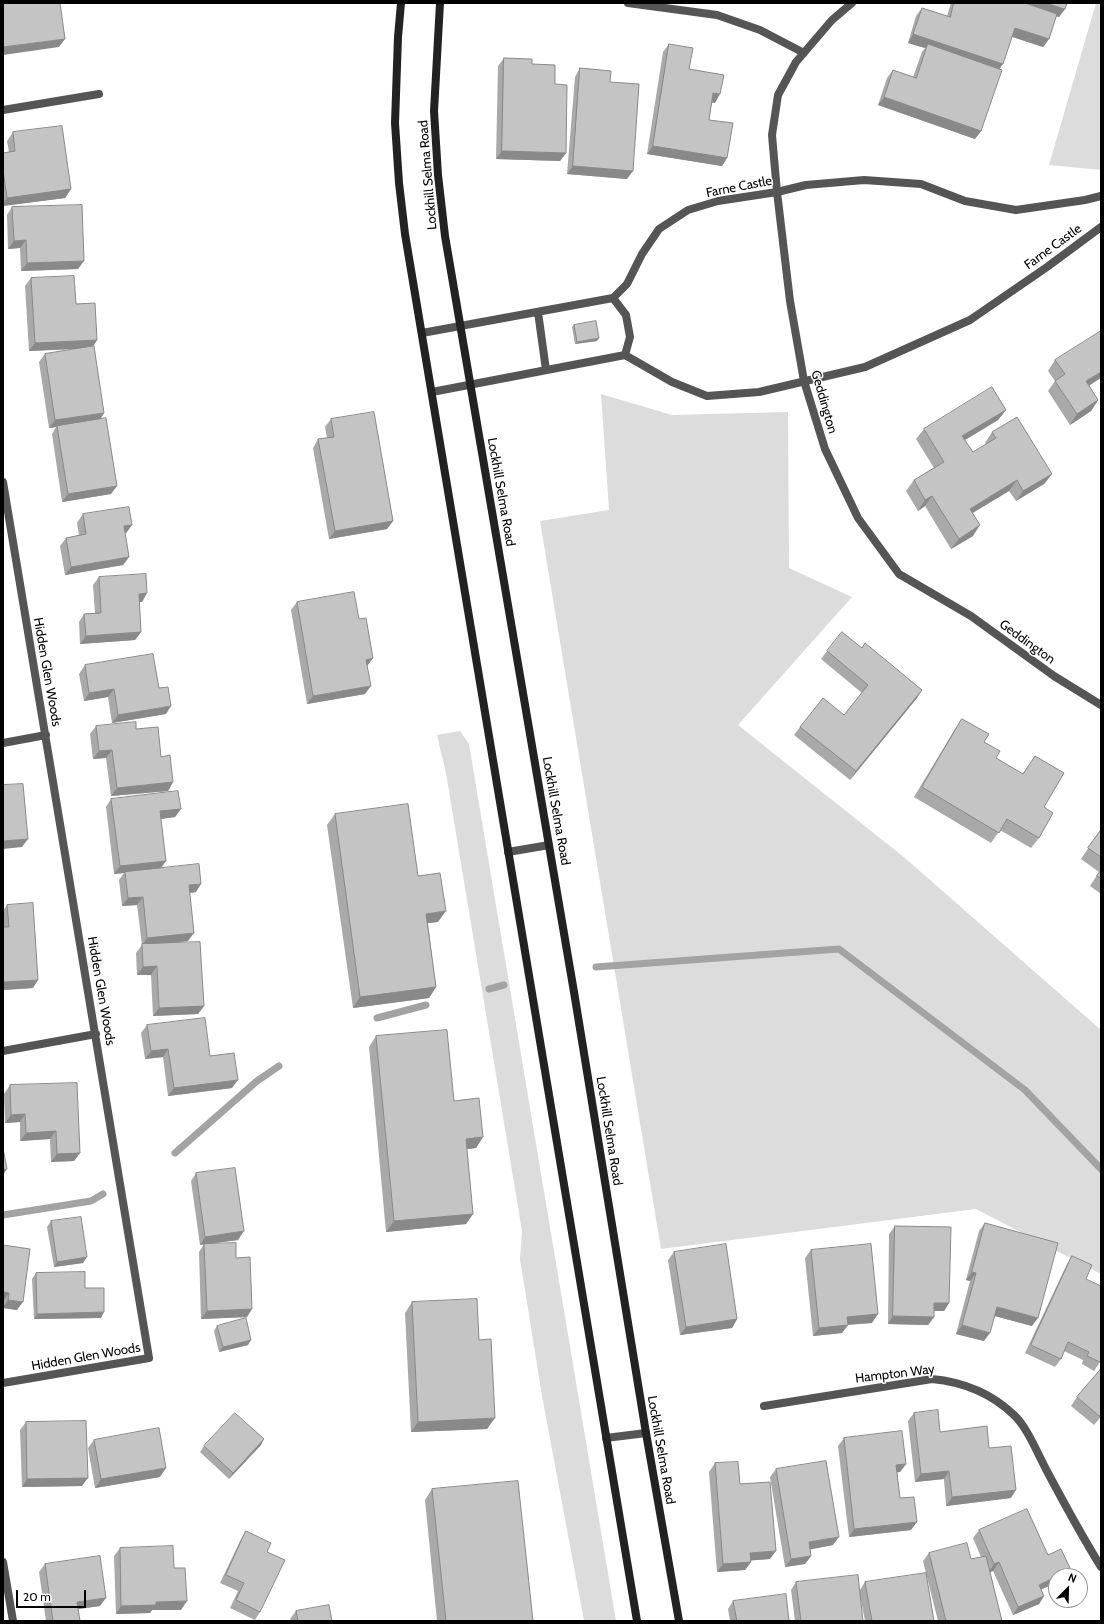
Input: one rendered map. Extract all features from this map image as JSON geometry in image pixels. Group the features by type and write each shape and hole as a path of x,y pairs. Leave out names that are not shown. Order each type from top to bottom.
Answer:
{"main road":[{"path":"401,3 398,37 395,123 399,183 405,234 637,1621"},
{"name":"Lockhill Selma Road","path":"440,3 434,111 438,175 446,236 549,845 646,1433 679,1621"}],"street":[{"path":"628,3 717,15 760,30 804,53"},
{"name":"Geddington","path":"852,3 832,20 796,62 778,95 772,135 790,301 804,381 825,449 858,518 899,574 971,616 1054,676 1101,705"},
{"path":"3,110 98,94"},
{"name":"Farne Castle","path":"613,298 627,284 642,254 659,229 688,210 718,201 777,192 806,185 864,180 921,184 965,201 1016,210 1085,200 1101,196"},
{"name":"Farne Castle","path":"625,355 636,360 652,372 672,382 707,396 759,392 865,367 970,320 1047,267 1101,227"},
{"path":"422,333 613,298 626,315 630,337 625,355 432,392"},
{"path":"538,312 546,370"},
{"name":"Hidden Glen Woods","path":"3,482 149,1358 3,1383"},
{"path":"3,743 46,735"},
{"path":"508,852 549,845"},
{"path":"3,1051 96,1034"},
{"name":"Hampton Way","path":"764,1406 932,1379 952,1381 972,1387 993,1398 1016,1416 1031,1440 1077,1529 1101,1567"},
{"path":"606,1438 646,1433"},
{"path":"3,1562 13,1621"}],"shaded area":[{"path":"1096,3 1101,3 1101,170 1049,165"},
{"path":"601,394 672,415 788,412 789,568 852,597 738,725 905,858 1101,1030 1101,1274 976,1209 661,1249 540,521 609,510"},
{"path":"460,731 469,744 616,1621 584,1621 542,1396 520,1259 522,1231 446,773 437,735"}],"building":[{"path":"3,3 60,3 65,39 3,47"},
{"path":"954,3 1025,3 1057,14 1049,39 1015,28 1003,64 913,34 922,8 950,17"},
{"path":"1046,3 1067,3 1065,9"},
{"path":"669,44 693,48 689,69 724,75 720,94 713,93 709,120 733,123 727,158 653,146"},
{"path":"928,44 1002,70 981,131 884,97 893,70 916,78"},
{"path":"504,58 532,59 532,64 555,65 555,84 567,85 566,153 502,151"},
{"path":"580,68 611,71 610,82 639,84 633,171 573,166"},
{"path":"62,126 71,189 7,198 3,170 3,153 15,151 13,132"},
{"path":"82,205 84,261 27,263 26,240 14,241 12,207"},
{"path":"74,276 76,304 95,303 97,340 35,343 31,278"},
{"path":"596,321 599,338 577,342 574,325"},
{"path":"1101,331 1101,372 1086,381 1098,400 1077,414 1055,381 1065,374 1055,360"},
{"path":"94,346 104,413 55,420 45,354"},
{"path":"992,387 1006,410 962,436 973,452 996,438 992,432 1017,417 1052,474 1023,491 1017,480 970,509 980,525 959,539 932,496 925,500 914,480 944,462 924,429"},
{"path":"374,412 393,521 335,531 318,439 334,437 331,419"},
{"path":"106,418 117,486 68,494 57,426"},
{"path":"129,507 132,525 124,526 129,557 71,567 66,538 86,534 83,514"},
{"path":"146,574 147,593 139,594 141,632 86,636 84,614 101,613 99,577"},
{"path":"354,592 359,619 366,618 373,658 366,660 371,686 313,696 297,602"},
{"path":"842,632 862,648 865,643 922,690 856,771 800,727 823,698 844,715 868,685 827,651"},
{"path":"153,654 159,688 168,687 171,706 118,715 114,689 89,693 85,665"},
{"path":"962,719 989,734 984,742 1000,751 996,758 1023,774 1035,756 1064,773 1044,807 1053,813 1039,838 1007,819 999,833 922,787"},
{"path":"136,722 136,729 158,727 161,757 170,755 173,782 117,788 112,750 99,751 96,726"},
{"path":"23,784 28,839 3,841 3,785"},
{"path":"178,791 181,809 160,811 166,861 120,866 111,799"},
{"path":"408,804 418,876 440,873 446,911 426,914 436,987 360,997 335,814"},
{"path":"1101,830 1101,857 1088,848"},
{"path":"199,864 201,884 189,885 194,933 147,938 143,897 128,898 125,872"},
{"path":"1101,870 1101,878 1097,876"},
{"path":"33,903 38,980 3,982 3,927 9,927 7,905"},
{"path":"200,942 204,1006 159,1008 157,966 143,967 142,944"},
{"path":"205,1018 210,1056 234,1053 238,1080 174,1088 168,1049 151,1051 147,1025"},
{"path":"447,1030 454,1101 479,1098 483,1137 466,1139 473,1214 394,1221 376,1036"},
{"path":"77,1083 80,1153 57,1154 56,1131 26,1133 25,1114 11,1115 10,1085"},
{"path":"3,1148 7,1169 3,1170"},
{"path":"235,1168 244,1231 205,1237 196,1173"},
{"path":"81,1217 87,1257 57,1262 51,1221"},
{"path":"985,1223 1058,1243 1038,1318 997,1307 990,1333 962,1325 976,1273 972,1272"},
{"path":"895,1226 951,1227 949,1303 934,1303 934,1317 893,1316"},
{"path":"236,1243 236,1258 250,1257 252,1309 207,1311 204,1244"},
{"path":"726,1244 737,1319 686,1327 674,1252"},
{"path":"871,1244 878,1314 847,1317 848,1325 819,1328 811,1250"},
{"path":"3,1245 30,1249 23,1302 8,1300 9,1293 3,1292"},
{"path":"1072,1256 1092,1265 1086,1279 1101,1286 1100,1362 1087,1356 1089,1352 1068,1342 1061,1359 1031,1345"},
{"path":"85,1272 85,1288 104,1288 104,1312 37,1314 36,1273"},
{"path":"477,1299 479,1340 491,1339 495,1418 418,1422 412,1302"},
{"path":"246,1318 251,1340 223,1347 217,1326"},
{"path":"1101,1369 1101,1415 1099,1416 1077,1397"},
{"path":"938,1410 940,1432 987,1426 989,1448 1011,1446 1016,1490 952,1497 949,1471 921,1474 914,1413"},
{"path":"235,1413 264,1439 233,1473 204,1446"},
{"path":"86,1421 88,1478 27,1479 26,1422"},
{"path":"159,1428 166,1468 101,1479 94,1440"},
{"path":"902,1431 906,1464 896,1465 900,1498 914,1497 917,1522 854,1529 844,1438"},
{"path":"826,1461 839,1537 809,1542 811,1556 791,1559 776,1469"},
{"path":"738,1462 740,1484 770,1482 776,1551 750,1553 751,1562 723,1564 715,1463"},
{"path":"518,1481 533,1621 446,1621 432,1489"},
{"path":"1027,1509 1048,1555 1061,1549 1070,1568 1048,1568 1048,1581 1039,1585 1044,1596 1018,1607 999,1562 994,1564 979,1530"},
{"path":"246,1531 271,1543 267,1552 285,1560 260,1612 236,1600 244,1583 226,1575"},
{"path":"967,1543 971,1559 986,1556 1002,1621 946,1621 929,1553"},
{"path":"173,1546 174,1568 185,1568 187,1601 156,1602 156,1605 121,1606 120,1548"},
{"path":"100,1556 106,1598 77,1602 80,1621 53,1621 45,1564"},
{"path":"926,1573 934,1621 872,1621 865,1582"},
{"path":"858,1575 863,1621 801,1621 796,1582"},
{"path":"786,1594 789,1621 737,1621 733,1601"},
{"path":"329,1605 332,1621 298,1621 296,1611"}],"waterway":[{"path":"596,967 839,949 1025,1090 1101,1169"},
{"path":"489,989 504,985"},
{"path":"377,1018 426,1005"},
{"path":"175,1153 257,1081 279,1066"},
{"path":"3,1215 91,1201 103,1194"}]}
